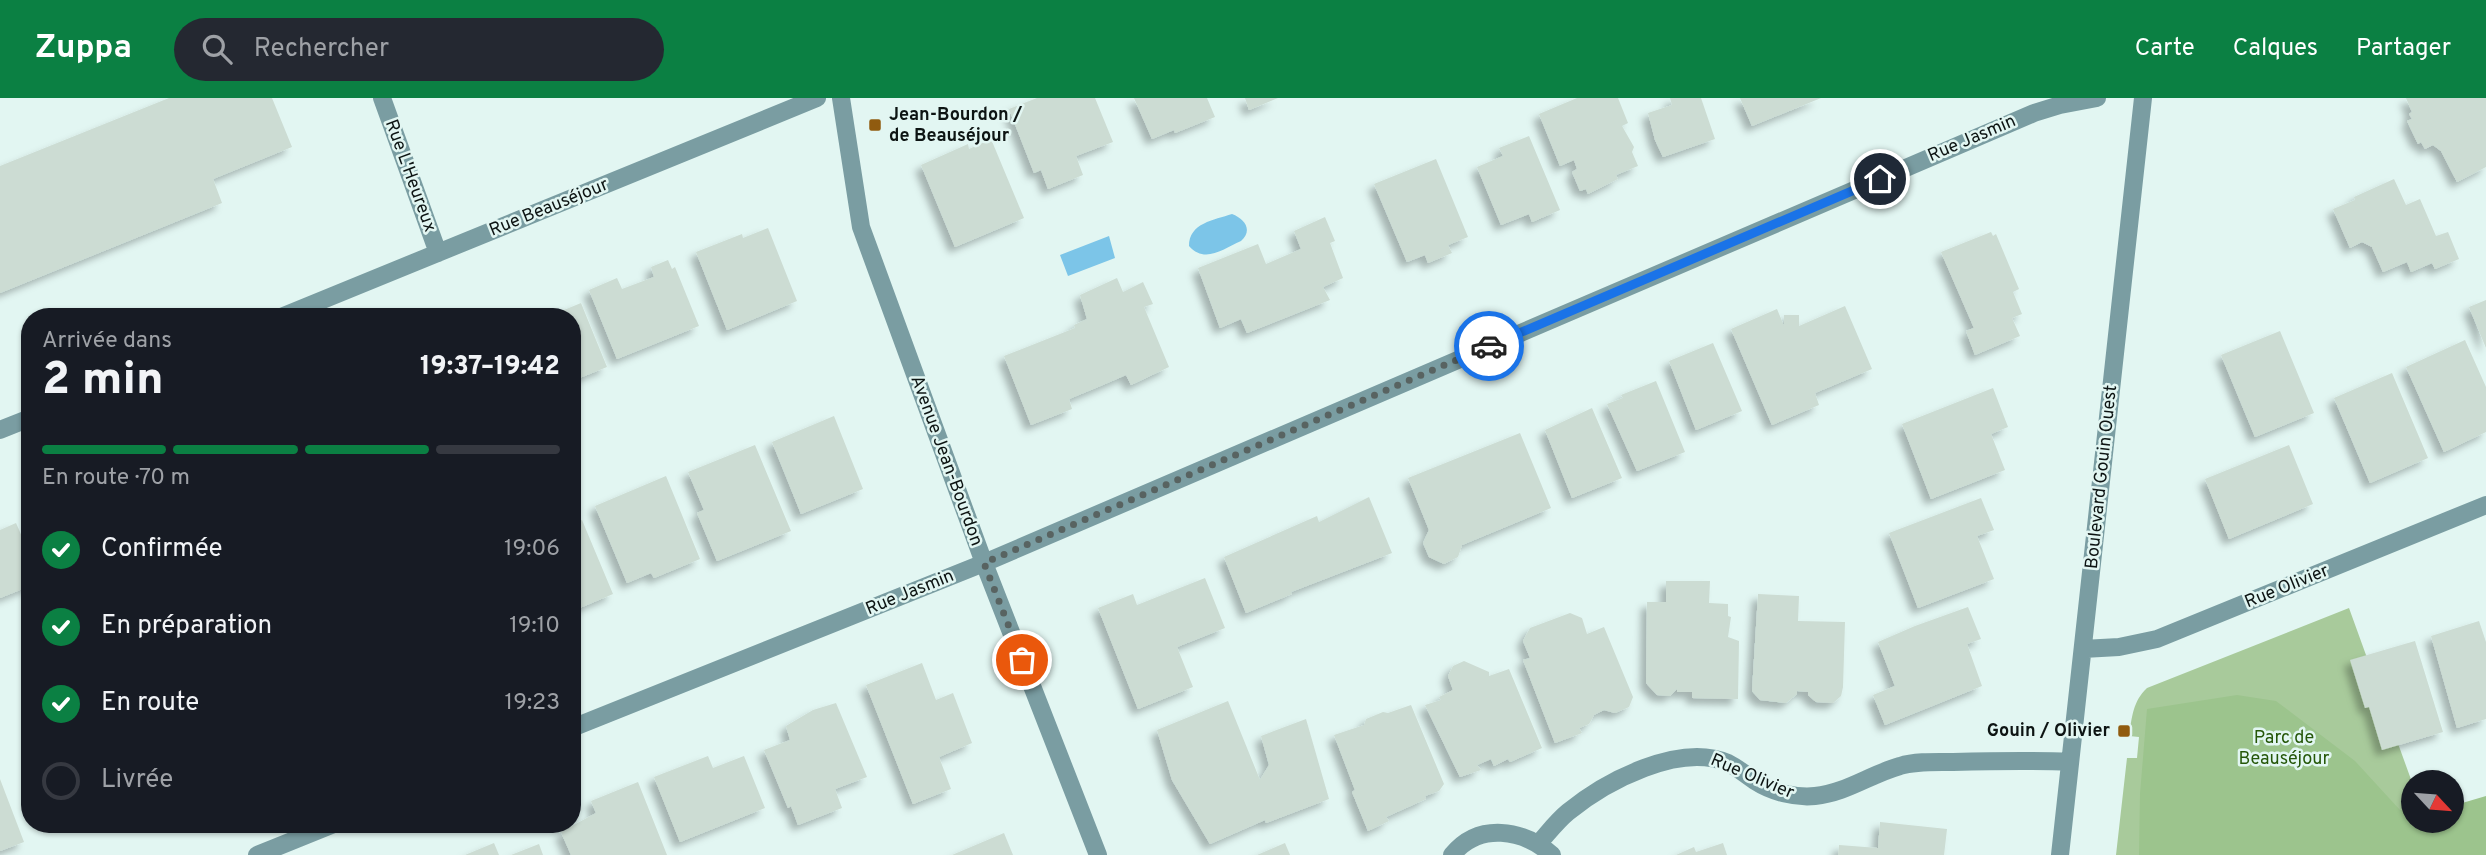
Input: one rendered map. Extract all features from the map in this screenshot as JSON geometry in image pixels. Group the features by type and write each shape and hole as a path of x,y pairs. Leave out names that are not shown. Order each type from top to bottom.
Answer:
{"street":[{"name":"Rue L'Heureux","path":"382,98 438,253"},
{"name":"Rue Beauséjour","path":"303,308 817,98"},
{"name":"Avenue Jean-Bourdon","path":"841,98 861,227 984,563 1098,855"},
{"name":"Rue Jasmin","path":"581,724 984,563 2034,113 2097,98"},
{"name":"Boulevard Gouin Ouest","path":"2060,855 2143,98"},
{"path":"0,430 21,422"},
{"name":"Rue Olivier","path":"2083,649 2119,647 2157,639 2486,506"},
{"name":"Rue Olivier","path":"1452,855 1475,838 1497,832 1519,835 1545,849 1566,814 1585,799 1606,786 1676,758 1705,757 1720,760 1741,769 1763,786 1799,797 1832,793 1894,768 1915,763 2070,762"},
{"path":"257,855 312,833"}],"green space":[{"name":"Parc de Beauséjour","path":"2349,608 2408,770 2401,770 2401,833 2439,833 2486,855 2116,855 2127,758 2137,758 2139,737 2129,736 2131,722 2136,704 2147,688"},
{"name":"Parc de Beauséjour","path":"2237,695 2276,701 2355,761 2401,810 2401,833 2464,833 2464,802 2486,796 2486,855 2139,855 2140,794 2147,709"}],"water":[{"path":"1232,214 1246,225 1245,237 1241,241 1208,254 1201,254 1189,246 1190,238 1198,227"},
{"path":"1109,236 1115,258 1068,276 1060,255"}],"building":[{"path":"169,98 272,98 292,147 213,179 222,203 0,293 0,166"},
{"path":"1037,98 1095,98 1113,142 1076,156 1083,175 1048,189 1041,170 1034,173 1009,109"},
{"path":"1134,98 1207,98 1215,117 1152,139"},
{"path":"1245,98 1278,98 1249,110"},
{"path":"1577,98 1618,98 1628,123 1622,126 1634,147 1632,152 1638,166 1616,175 1618,179 1588,194 1586,189 1580,191 1572,172 1577,169 1574,160 1560,166 1539,114"},
{"path":"1670,98 1701,98 1715,139 1663,157 1648,113 1672,105"},
{"path":"1740,98 1821,98 1752,126"},
{"path":"2406,98 2486,98 2486,167 2457,182 2441,151 2433,145 2425,149 2421,142 2418,144 2407,121 2412,119 2409,114 2412,112"},
{"path":"1529,136 1560,210 1532,222 1529,214 1501,225 1477,167 1503,156 1499,148"},
{"path":"991,139 1024,218 955,247 921,165 968,144 969,149"},
{"path":"1436,159 1468,237 1448,245 1452,253 1428,263 1425,255 1407,262 1374,184"},
{"path":"2394,179 2406,205 2420,199 2436,236 2448,232 2459,259 2435,269 2432,263 2411,272 2407,262 2383,272 2372,247 2362,242 2350,248 2333,209"},
{"path":"1325,217 1335,241 1330,243 1343,278 1323,287 1330,300 1247,333 1241,319 1220,328 1198,268 1258,244 1266,264 1301,249 1294,231"},
{"path":"768,228 797,301 727,330 696,252 742,234 743,238"},
{"path":"1991,232 1993,236 1996,234 2019,289 2013,292 2022,314 2012,318 2020,336 1975,355 1966,331 1974,328 1941,252"},
{"path":"668,260 672,269 675,267 699,326 617,359 589,290 617,278 622,289 654,277 651,267"},
{"path":"1117,278 1123,292 1143,282 1153,304 1144,307 1169,367 1131,385 1126,375 1069,399 1072,409 1031,425 1004,356 1075,328 1074,325 1087,319 1080,295"},
{"path":"2486,300 2486,348 2469,307"},
{"path":"581,303 607,367 581,377 581,308 569,308"},
{"path":"1845,306 1872,369 1815,393 1819,405 1772,425 1731,329 1777,309 1784,326 1784,315 1799,315 1799,326"},
{"path":"2280,331 2314,413 2255,437 2221,355"},
{"path":"2465,340 2486,387 2486,432 2444,452 2406,367"},
{"path":"1713,343 1742,411 1696,430 1669,361"},
{"path":"2392,373 2428,458 2370,483 2334,398"},
{"path":"1656,381 1685,452 1637,471 1607,404 1623,398 1621,395"},
{"path":"1993,388 2008,427 1991,434 2005,470 1931,499 1902,424"},
{"path":"1592,408 1622,478 1572,498 1545,430"},
{"path":"834,416 863,489 801,514 772,442"},
{"path":"1520,433 1551,508 1462,545 1458,557 1444,564 1429,557 1423,543 1429,530 1408,478"},
{"path":"755,445 791,531 717,561 697,513 704,510 688,472"},
{"path":"2289,445 2313,504 2229,539 2205,479"},
{"path":"666,476 700,559 654,578 651,573 627,583 595,506"},
{"path":"1369,497 1392,553 1291,592 1292,594 1246,613 1224,557 1317,516 1319,522"},
{"path":"1981,498 1994,530 1977,536 1994,579 1918,608 1889,533"},
{"path":"581,520 613,594 581,607"},
{"path":"16,523 21,534 21,590 0,598 0,530"},
{"path":"1205,578 1225,628 1177,647 1193,687 1138,709 1098,608 1133,594 1137,605"},
{"path":"1666,581 1710,581 1709,603 1728,604 1728,616 1731,617 1728,637 1739,641 1738,699 1692,698 1692,692 1677,692 1677,689 1670,696 1657,695 1646,683 1647,602 1666,602"},
{"path":"1758,594 1799,596 1798,621 1845,622 1843,687 1841,696 1833,703 1816,702 1808,692 1797,691 1786,703 1760,700 1752,691"},
{"path":"1968,607 1981,639 1967,644 1982,686 1885,725 1873,695 1895,686 1878,642"},
{"path":"1570,613 1582,618 1587,634 1604,627 1633,697 1629,707 1615,713 1604,710 1594,715 1589,724 1579,728 1582,733 1555,743 1523,660 1530,658 1523,641 1530,628"},
{"path":"2479,621 2486,642 2486,719 2457,728 2431,636"},
{"path":"2415,641 2443,732 2382,750 2369,707 2365,708 2350,660"},
{"path":"1464,661 1489,672 1489,676 1509,669 1542,748 1494,766 1491,759 1477,765 1481,770 1460,777 1425,705 1441,700 1439,697 1453,690 1448,676 1453,666"},
{"path":"922,663 936,700 953,693 972,743 939,757 951,789 913,804 866,685"},
{"path":"1228,701 1260,780 1269,765 1261,736 1306,719 1329,799 1266,823 1265,820 1210,844 1172,780 1157,730"},
{"path":"836,703 867,777 835,789 842,808 798,825 764,750 790,740 786,726 813,710"},
{"path":"1411,705 1444,784 1439,791 1386,817 1389,821 1368,831 1334,735 1364,725 1366,719 1383,712 1388,713"},
{"path":"708,756 713,768 744,756 765,808 680,842 654,777"},
{"path":"0,779 24,842 0,851"},
{"path":"638,782 667,855 571,855 561,833 581,833 581,821 596,813 591,801"},
{"path":"1880,822 1947,829 1944,855 1838,855 1839,845 1878,848"},
{"path":"1004,833 1013,855 952,855"},
{"path":"494,843 499,855 465,855"},
{"path":"1285,843 1290,855 1257,855"},
{"path":"1723,843 1727,855 1676,855 1694,847 1696,852"},
{"path":"539,844 543,855 511,855"}],"way so far":[{"path":"1022,660 984,563 1489,346"}],"place":[{"name":"Jean-Bourdon / de Beauséjour","path":"875,125"},
{"name":"Gouin / Olivier","path":"2124,731"}],"route":[{"path":"1489,346 1880,179"}]}
